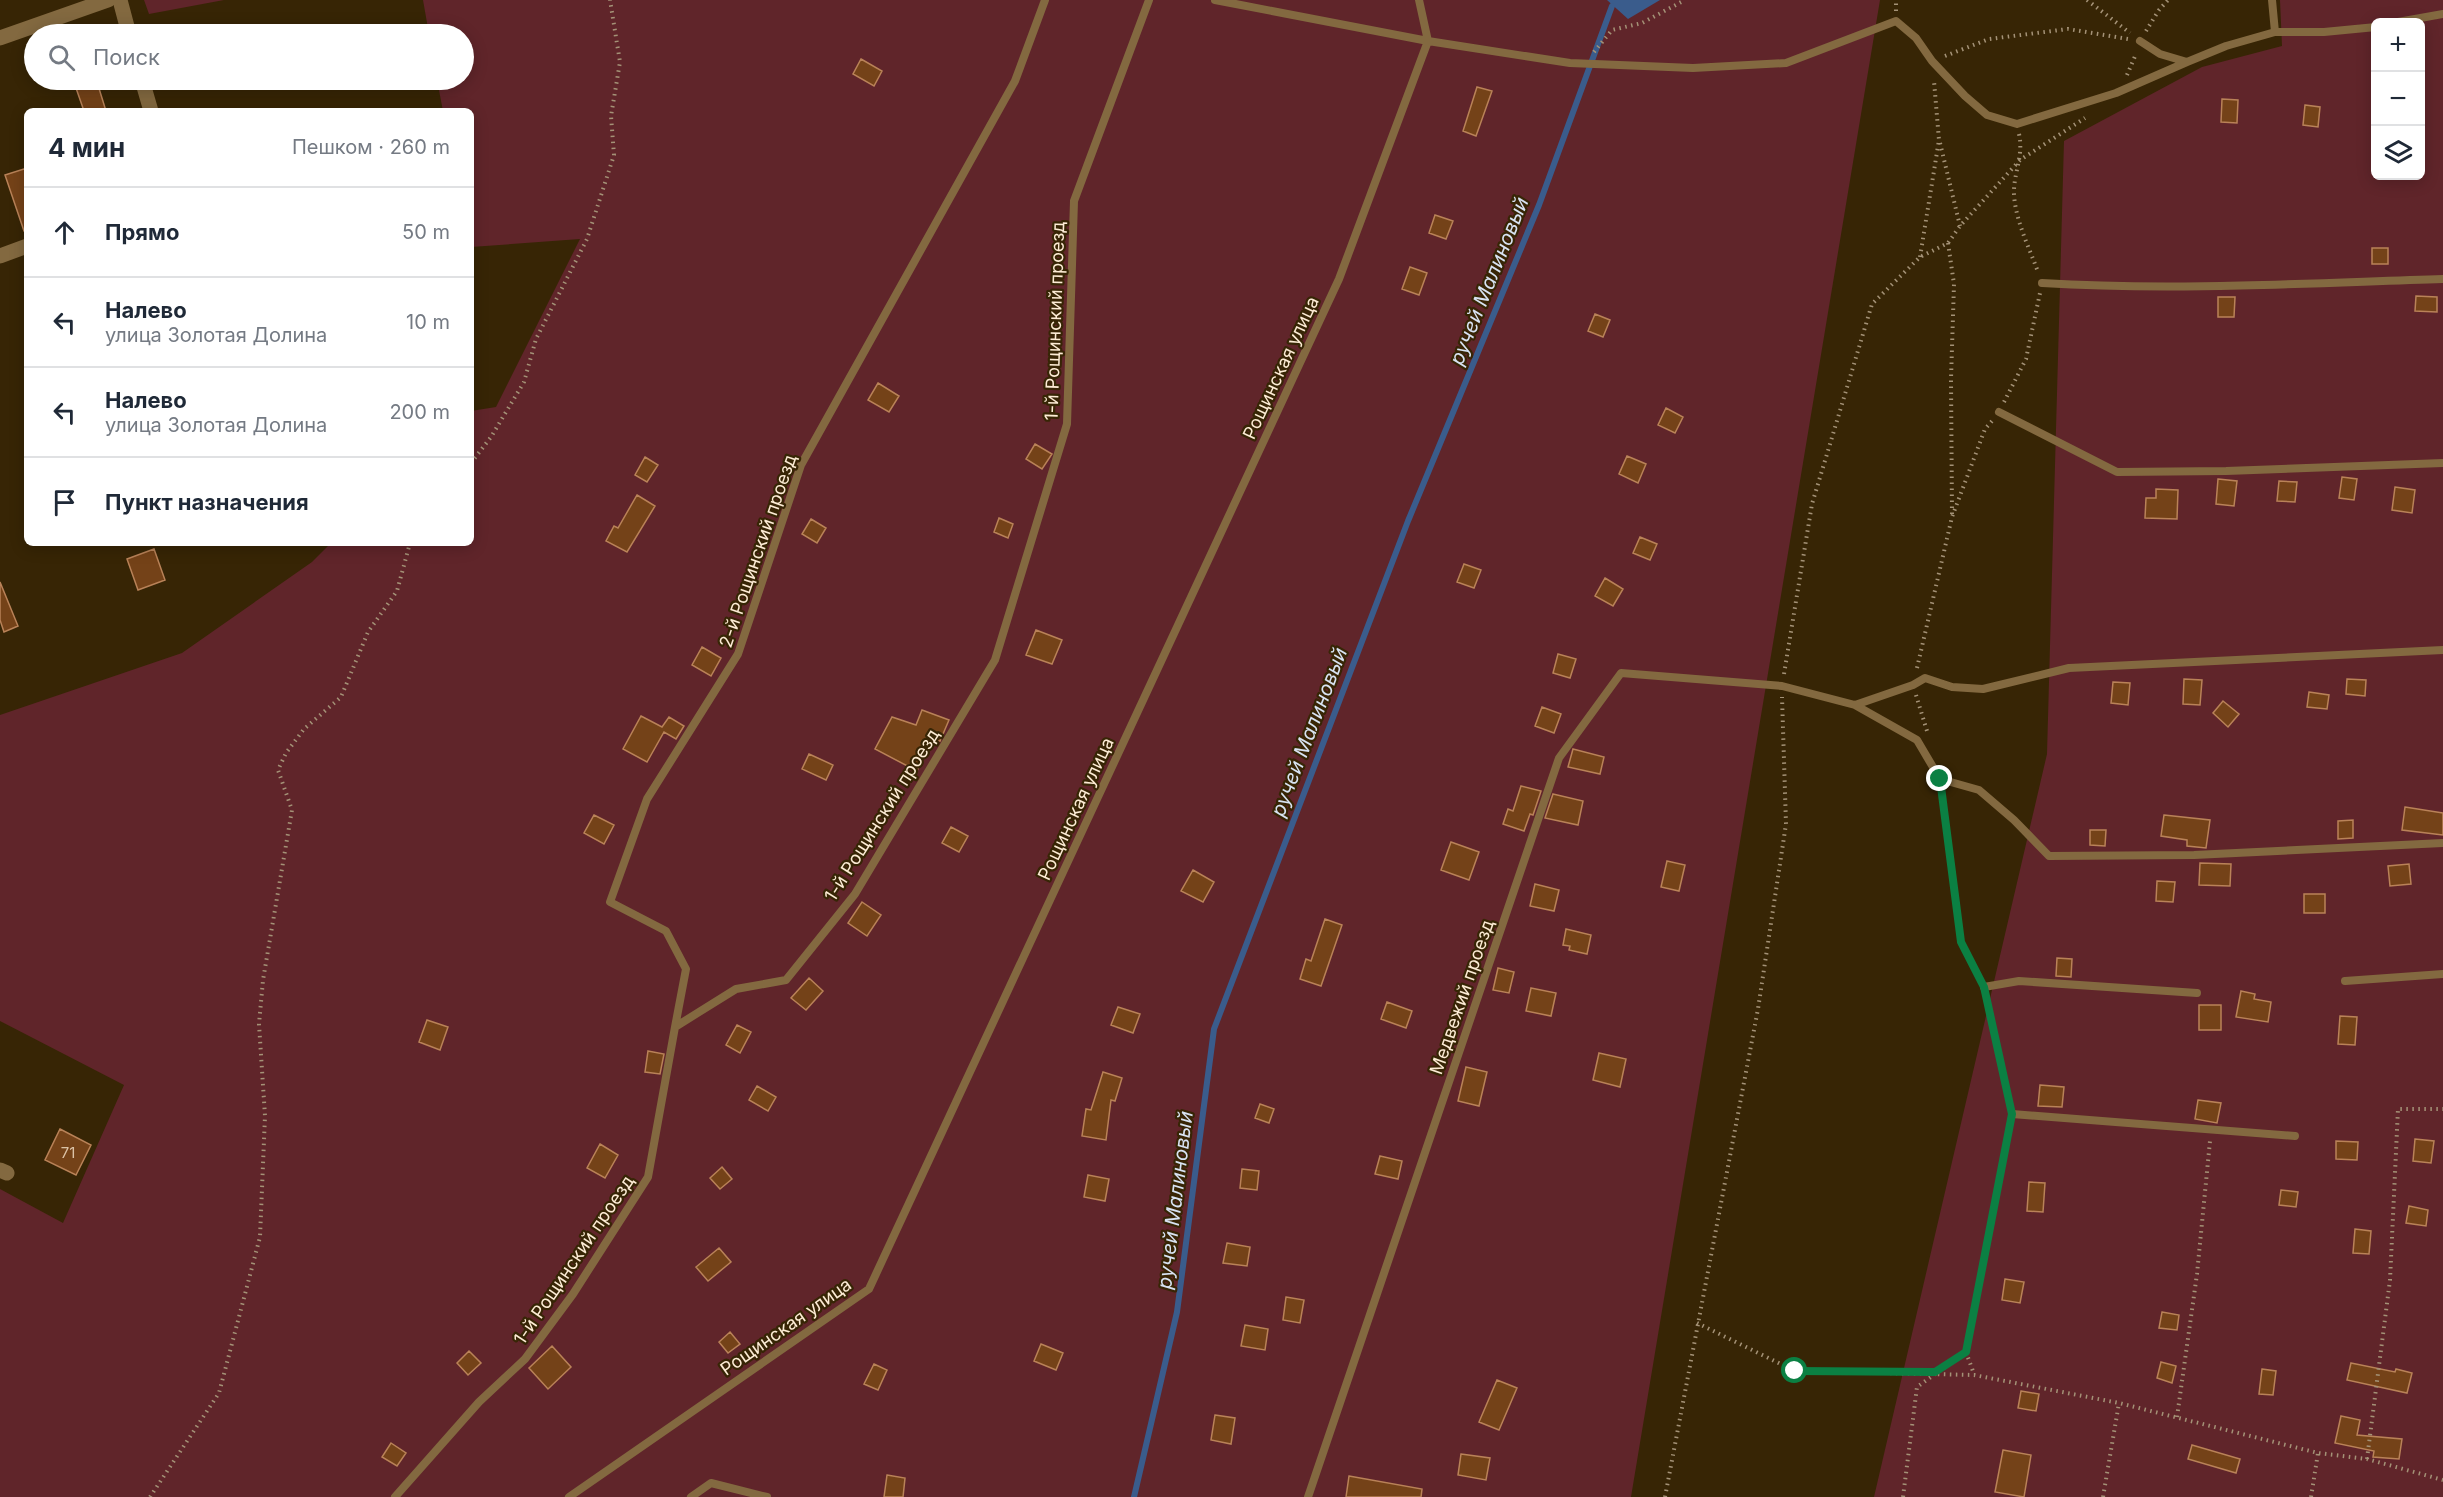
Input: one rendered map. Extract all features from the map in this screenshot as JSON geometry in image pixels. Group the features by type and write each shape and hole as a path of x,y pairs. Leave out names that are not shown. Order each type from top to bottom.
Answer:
{"street":[{"path":"40,24 108,0"},
{"path":"120,0 126,24"},
{"path":"0,38 24,30"},
{"path":"145,90 150,108"},
{"path":"0,256 24,247"}],"lane":[{"name":"2-й Рощинский проезд","path":"675,1027 686,969 666,931 610,902 648,798 738,654 801,465 1015,81 1045,0"},
{"name":"1-й Рощинский проезд","path":"395,1497 479,1402 525,1359 573,1294 648,1177 675,1027 736,989 786,980 855,894 995,660 1067,424 1074,201 1149,0"},
{"path":"1215,0 1428,41 1570,63 1693,68 1786,63 1896,21 1916,38 1932,61 1986,115 2017,124 2116,93 2226,46 2275,32 2324,32 2371,27"},
{"path":"1419,0 1428,41"},
{"path":"2272,0 2275,32"},
{"path":"2420,18 2443,14"},
{"name":"Рощинская улица","path":"569,1497 869,1288 1339,279 1428,41"},
{"path":"2140,41 2160,54 2187,62"},
{"path":"2042,283 2093,286 2256,285 2443,279"},
{"path":"2000,412 2117,472 2226,471 2443,463"},
{"path":"1856,705 1913,685 1925,678 1952,687 1983,689 2069,668 2234,658 2443,650"},
{"name":"Медвежий проезд","path":"1308,1497 1559,758 1622,673 1782,686"},
{"path":"1782,686 1856,705 1917,740 1940,779 1979,790 2014,820 2049,856 2194,855 2443,843"},
{"path":"2345,981 2443,974"},
{"path":"1984,987 2019,981 2197,993"},
{"path":"2012,1114 2295,1136"},
{"path":"691,1497 711,1483 767,1497"}],"path":[{"path":"474,459 491,438 524,382 536,339 587,239 614,155 611,116 620,62 610,0"},
{"path":"1570,63 1591,55 1612,30 1642,22 1685,0"},
{"path":"2087,0 2140,41"},
{"path":"1960,226 1939,140 1932,61 1989,39 2068,29 2140,41"},
{"path":"1665,1497 1758,1009 1786,824 1782,686 1812,504 1872,304 1920,257 1948,243 1960,226 2020,160 2087,116"},
{"path":"1928,737 1913,685 1952,517 1985,429 2000,412 2026,359 2042,283 2019,220 2014,193 2021,144 2017,124"},
{"path":"1920,257 1939,140"},
{"path":"1948,243 1954,284 1950,490 1952,517"},
{"path":"150,1497 219,1393 260,1238 265,1116 259,1024 263,980 292,810 278,771 286,753 304,729 341,697 368,632 398,591 409,546"},
{"path":"1940,779 1961,942 1984,987 2012,1114 1966,1352 1974,1375"},
{"path":"2367,1459 2390,1281 2398,1109 2443,1109"},
{"path":"2177,1417 2198,1274 2211,1131"},
{"path":"1697,1323 1795,1371 1935,1372 1974,1375 2119,1403 2318,1453 2367,1459 2443,1480"},
{"path":"1903,1497 1917,1387 1966,1352"},
{"path":"2103,1497 2119,1403"},
{"path":"2311,1497 2318,1453"}],"shaded area":[{"path":"144,0 224,0 149,14"},
{"path":"423,0 1880,0 1631,1497 0,1497 0,1189 63,1223 124,1085 0,1021 0,715 182,653 312,562 328,546 474,546 474,411 496,407 580,239 474,247 474,108 442,108 439,90 474,90 474,24 427,24"},
{"path":"2280,0 2443,0 2443,1497 1874,1497 2047,754 2064,141 2202,67 2282,46"}],"water":[{"path":"1607,0 1660,0 1628,19"}],"building":[{"path":"861,59 882,71 874,86 853,74"},
{"path":"1477,87 1492,91 1476,136 1463,131"},
{"path":"77,90 99,90 105,108 83,108"},
{"path":"2222,99 2238,100 2237,123 2221,122"},
{"path":"2305,105 2320,107 2318,127 2303,125"},
{"path":"24,169 24,231 5,175"},
{"path":"1435,215 1453,221 1446,239 1429,233"},
{"path":"2372,248 2388,248 2388,264 2372,264"},
{"path":"1410,267 1427,273 1419,295 1402,289"},
{"path":"2416,296 2437,297 2437,312 2415,311"},
{"path":"2218,297 2235,297 2234,317 2218,317"},
{"path":"1595,314 1610,320 1603,337 1588,331"},
{"path":"878,383 899,396 889,412 868,400"},
{"path":"1666,408 1683,417 1675,433 1658,425"},
{"path":"1035,444 1052,454 1042,469 1026,459"},
{"path":"1627,456 1646,464 1638,483 1619,474"},
{"path":"645,457 658,465 647,482 635,475"},
{"path":"2342,477 2357,479 2354,500 2339,498"},
{"path":"2218,479 2237,481 2234,506 2216,504"},
{"path":"2279,481 2297,482 2295,502 2277,501"},
{"path":"2395,487 2415,490 2412,513 2392,510"},
{"path":"2156,489 2178,490 2177,519 2145,518 2146,498 2156,498"},
{"path":"637,495 655,506 627,552 606,541 614,526 618,528"},
{"path":"999,518 1013,524 1008,538 994,532"},
{"path":"811,519 826,528 817,543 802,534"},
{"path":"1640,537 1657,544 1650,560 1633,553"},
{"path":"154,549 165,580 138,590 127,559"},
{"path":"1464,564 1481,570 1474,588 1457,582"},
{"path":"1605,578 1623,589 1613,606 1595,596"},
{"path":"0,582 18,626 4,632 0,620"},
{"path":"1036,630 1062,640 1052,664 1026,655"},
{"path":"702,647 721,658 711,676 692,665"},
{"path":"1558,654 1576,659 1570,678 1553,673"},
{"path":"2184,679 2202,680 2200,705 2183,704"},
{"path":"2347,679 2366,680 2365,696 2346,694"},
{"path":"2113,682 2130,683 2128,705 2111,703"},
{"path":"2309,692 2329,695 2327,709 2307,707"},
{"path":"2223,701 2239,714 2228,727 2213,713"},
{"path":"1542,707 1561,714 1554,733 1535,726"},
{"path":"922,710 949,720 940,741 931,738 917,771 875,749 892,717 916,725"},
{"path":"641,716 662,727 669,717 684,726 676,739 664,732 647,762 623,749"},
{"path":"1573,749 1604,757 1600,774 1568,767"},
{"path":"809,754 833,765 826,780 802,769"},
{"path":"1521,786 1541,791 1533,815 1530,814 1524,831 1503,824 1508,809 1513,811"},
{"path":"1553,794 1583,801 1578,825 1545,818"},
{"path":"2405,807 2443,813 2443,835 2402,830"},
{"path":"594,815 614,825 604,844 584,833"},
{"path":"2164,815 2210,820 2206,848 2187,846 2187,840 2161,836"},
{"path":"2353,820 2353,838 2338,839 2338,821"},
{"path":"951,827 968,836 959,852 942,843"},
{"path":"2090,830 2106,830 2105,846 2090,845"},
{"path":"1451,842 1479,852 1469,880 1441,870"},
{"path":"1667,861 1685,865 1679,891 1661,887"},
{"path":"2200,863 2231,864 2230,886 2199,885"},
{"path":"2409,864 2411,884 2390,886 2388,866"},
{"path":"1193,870 1214,882 1203,902 1181,891"},
{"path":"2157,881 2175,882 2173,902 2156,901"},
{"path":"1535,884 1559,890 1554,911 1530,906"},
{"path":"2304,894 2325,894 2325,913 2304,913"},
{"path":"862,902 881,915 867,936 848,923"},
{"path":"1325,919 1342,925 1321,986 1300,979 1306,959 1311,961"},
{"path":"1566,929 1591,935 1587,954 1569,950 1570,946 1563,945"},
{"path":"2057,958 2072,959 2071,977 2056,976"},
{"path":"1498,968 1514,972 1509,993 1493,990"},
{"path":"809,978 823,991 806,1010 791,998"},
{"path":"1531,988 1556,993 1551,1016 1526,1011"},
{"path":"2241,991 2255,994 2254,999 2271,1002 2268,1022 2236,1017"},
{"path":"1387,1002 1412,1011 1406,1028 1381,1019"},
{"path":"2199,1005 2221,1005 2221,1030 2199,1030"},
{"path":"1118,1007 1140,1014 1133,1033 1111,1025"},
{"path":"2340,1016 2357,1017 2355,1045 2338,1044"},
{"path":"427,1020 448,1027 440,1050 419,1042"},
{"path":"737,1025 751,1032 740,1053 726,1045"},
{"path":"648,1051 664,1054 660,1074 645,1072"},
{"path":"1599,1053 1626,1059 1620,1087 1593,1080"},
{"path":"1466,1067 1487,1072 1479,1106 1458,1101"},
{"path":"1103,1072 1122,1078 1115,1101 1111,1100 1106,1140 1082,1136 1086,1109 1091,1110"},
{"path":"2040,1085 2064,1087 2062,1107 2038,1106"},
{"path":"757,1086 776,1097 768,1111 749,1100"},
{"path":"2198,1100 2221,1103 2217,1123 2195,1119"},
{"path":"1260,1104 1274,1109 1269,1123 1255,1118"},
{"path":"60,1129 91,1145 76,1175 45,1160"},
{"path":"2415,1139 2434,1141 2431,1163 2413,1161"},
{"path":"2336,1141 2358,1142 2357,1160 2336,1159"},
{"path":"600,1144 618,1155 605,1178 587,1168"},
{"path":"1380,1156 1402,1161 1398,1179 1375,1174"},
{"path":"722,1167 732,1179 720,1189 710,1178"},
{"path":"1242,1169 1259,1171 1257,1190 1240,1188"},
{"path":"1088,1175 1109,1179 1105,1201 1084,1197"},
{"path":"2029,1182 2045,1183 2043,1212 2027,1211"},
{"path":"2281,1190 2298,1192 2296,1207 2279,1205"},
{"path":"2409,1206 2428,1210 2426,1226 2406,1223"},
{"path":"2355,1229 2371,1231 2369,1254 2353,1253"},
{"path":"1227,1243 1250,1247 1247,1266 1223,1263"},
{"path":"719,1248 731,1262 708,1281 696,1267"},
{"path":"2005,1279 2024,1282 2020,1303 2002,1300"},
{"path":"1286,1297 1304,1300 1300,1323 1283,1320"},
{"path":"2162,1312 2179,1315 2177,1330 2159,1328"},
{"path":"1245,1325 1268,1329 1265,1350 1241,1346"},
{"path":"730,1332 740,1344 728,1353 719,1342"},
{"path":"1041,1344 1063,1353 1056,1370 1034,1361"},
{"path":"552,1346 571,1367 548,1389 529,1368"},
{"path":"469,1351 481,1363 468,1375 457,1363"},
{"path":"2161,1362 2176,1366 2172,1383 2157,1378"},
{"path":"2351,1363 2412,1373 2407,1393 2347,1380"},
{"path":"874,1364 887,1370 878,1390 864,1384"},
{"path":"2262,1369 2276,1371 2273,1395 2259,1394"},
{"path":"1497,1380 1517,1388 1499,1430 1479,1422"},
{"path":"2021,1391 2039,1394 2036,1411 2018,1408"},
{"path":"1215,1415 1235,1418 1231,1444 1211,1440"},
{"path":"2341,1416 2360,1420 2357,1435 2402,1439 2399,1459 2373,1457 2374,1451 2335,1443"},
{"path":"391,1443 406,1453 397,1466 382,1457"},
{"path":"2192,1445 2240,1459 2236,1473 2188,1459"},
{"path":"2003,1450 2031,1455 2024,1497 1995,1492"},
{"path":"1461,1454 1490,1458 1486,1480 1458,1475"},
{"path":"887,1475 905,1478 903,1497 884,1497"},
{"path":"1349,1476 1422,1489 1421,1497 1346,1497"}],"waterway":[{"name":"ручей Малиновый","path":"1134,1497 1177,1312 1214,1029 1408,521 1539,205 1612,6"}],"route":[{"path":"1795,1371 1935,1372 1966,1352 2012,1114 1984,987 1961,942 1940,779"}]}
